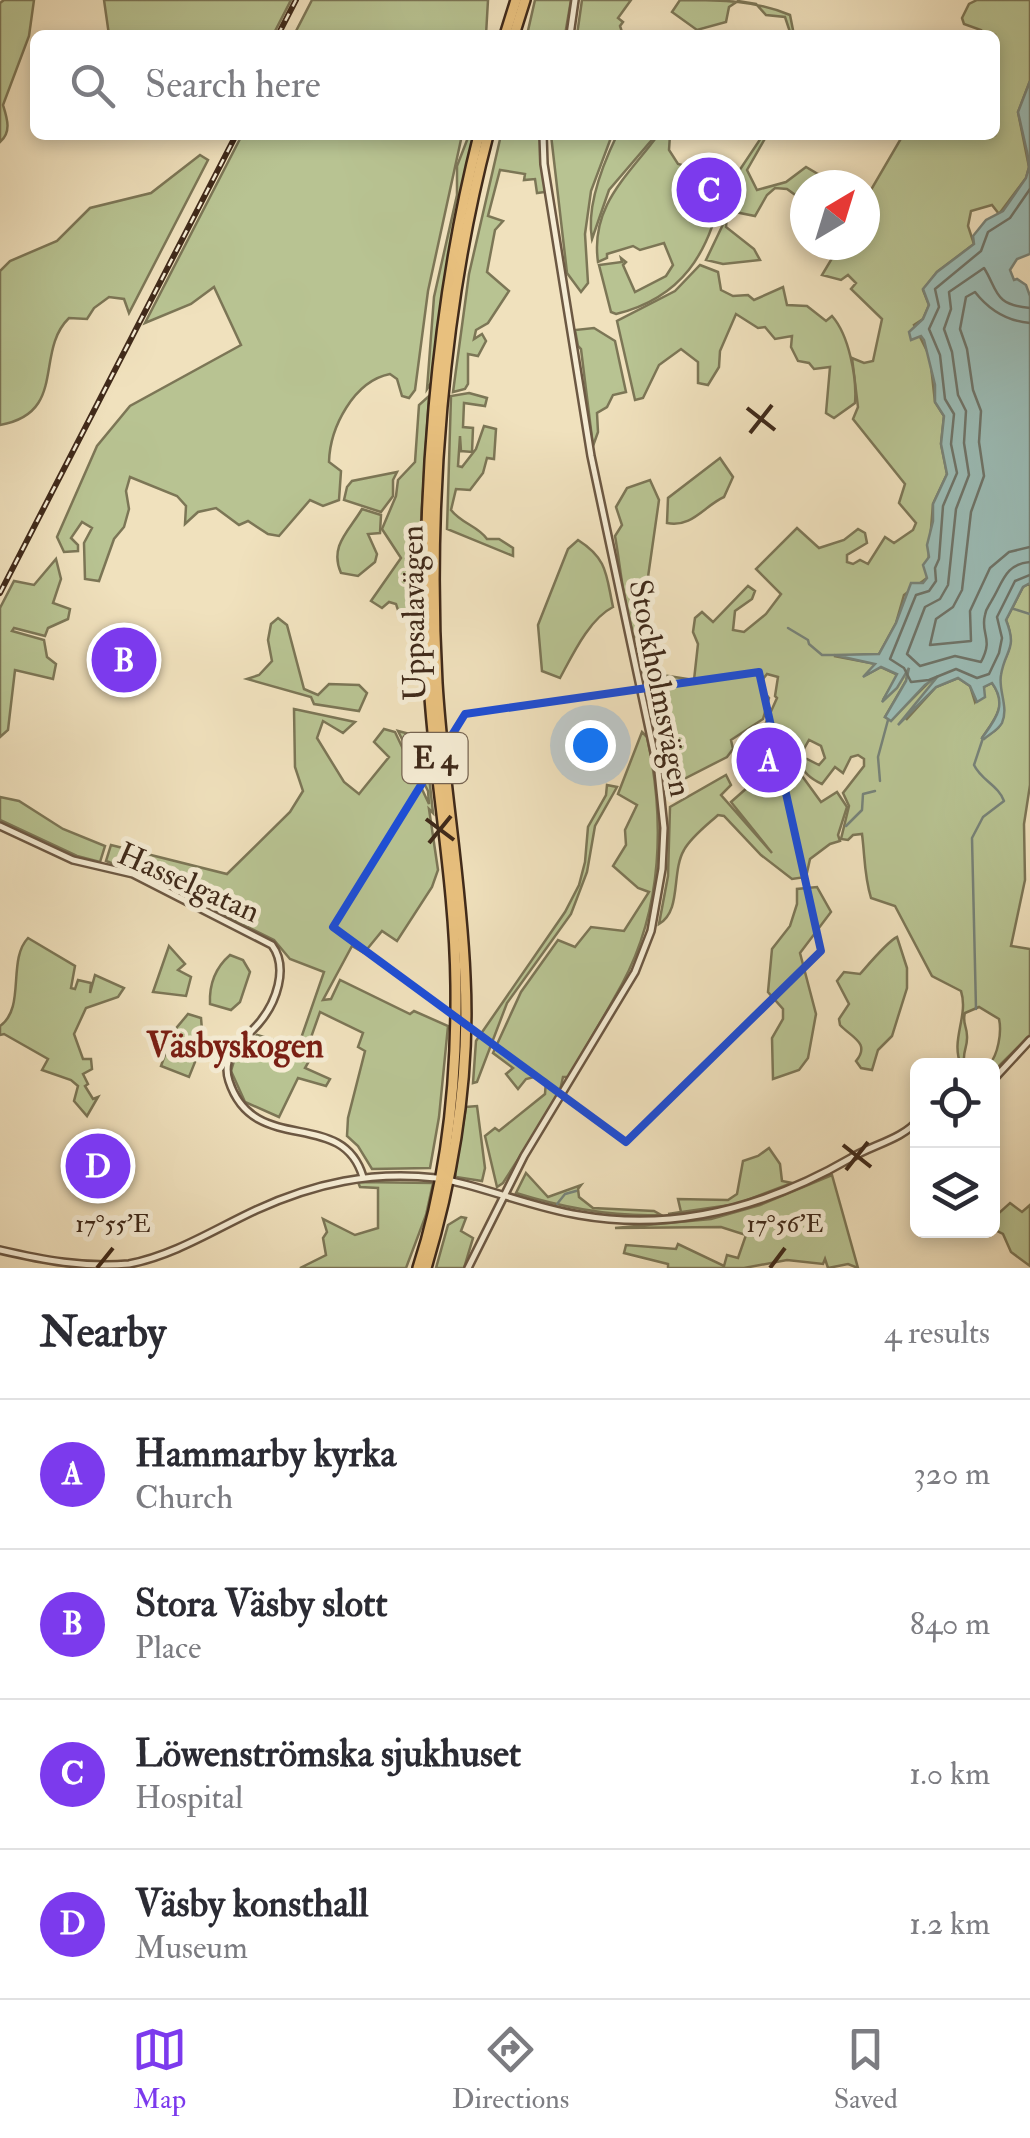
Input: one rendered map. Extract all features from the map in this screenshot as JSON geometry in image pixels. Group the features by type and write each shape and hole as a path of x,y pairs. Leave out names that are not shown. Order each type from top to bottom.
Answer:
{"highway":[{"path":"507,30 516,0"},
{"path":"516,30 525,0"},
{"name":"Uppsalavägen","path":"418,1268 450,1126 456,1014 429,681 430,487 437,390 454,257 478,140"},
{"name":"Uppsalavägen","path":"426,1268 441,1216 458,1125 466,980 437,682 437,489 462,258 487,140"}],"street":[{"path":"571,30 575,0"},
{"name":"Stockholmsvägen","path":"468,1268 502,1195 635,972 655,913 663,855 658,771 591,456 543,140"},
{"name":"Hasselgatan","path":"0,826 73,860 132,874 272,945 280,961 280,977 268,1010 232,1051 226,1073 230,1084 238,1102 252,1117 347,1146 364,1176"},
{"path":"1000,1072 1030,1040"},
{"path":"452,1181 545,1208 607,1219 664,1220 740,1207 793,1188 910,1130"},
{"path":"0,1250 64,1267 130,1264 166,1252 305,1189 364,1176 436,1178"}],"highlighted area":[{"path":"759,672 821,951 626,1142 333,927 465,714"}],"green space":[{"path":"34,0 29,36 3,105 7,129 0,142 0,3"},
{"path":"104,0 291,0 276,30 108,30"},
{"path":"312,0 488,0 486,30 297,30"},
{"path":"535,0 571,0 566,30 528,30"},
{"path":"582,0 631,0 618,18 623,22 621,30 578,30"},
{"path":"680,0 737,2 729,7 726,22 697,30 672,12"},
{"path":"977,0 1030,0 1030,81 1018,112 1029,167 1026,178 999,214 992,205 971,211 968,226 974,244 937,272 923,290 929,305 923,319 914,325 930,357 935,402 944,416 941,444 947,474 933,504 927,578 904,595 896,623 879,654 834,656 876,664 866,675 881,667 898,675 883,700 909,668 906,681 885,717 891,720 934,677 940,675 906,720 936,687 958,678 970,686 975,702 984,687 992,683 999,705 982,738 998,728 1003,718 999,683 1010,640 1006,620 1023,587 1030,583 1030,785 1024,824 1025,880 1011,946 1030,949 1030,1035 1000,1065 1000,1058 993,1058 999,1019 979,1007 965,1013 967,1040 964,1058 959,1058 961,991 932,976 895,906 871,898 862,834 841,839 849,806 843,793 864,766 864,759 858,755 851,757 843,773 835,767 822,784 807,774 799,759 819,765 825,758 821,746 809,740 801,754 795,756 764,742 760,736 777,698 778,677 767,674 763,679 764,692 769,698 763,719 731,740 733,749 727,757 680,781 664,767 653,701 643,672 694,680 698,644 693,632 695,618 702,612 713,622 748,586 755,591 752,599 735,611 733,630 744,632 766,614 781,594 756,569 797,528 819,548 844,540 858,529 865,533 867,543 847,555 847,562 853,564 860,560 868,564 885,537 894,543 913,530 916,523 899,503 905,484 853,419 858,407 852,358 864,363 873,361 882,319 851,289 856,283 848,275 841,280 822,275 831,260 880,260 880,174 900,140 1000,140 1000,30 981,30 964,24 962,18 969,4"},
{"path":"757,5 790,15 793,30 789,30 785,17 766,15"},
{"path":"239,140 461,140 428,291 415,390 409,398 402,396 397,379 390,374 365,386 346,408 330,448 329,462 341,471 339,500 323,506 310,500 279,536 248,521 239,525 216,508 198,512 185,524 186,506 177,496 130,477 124,527 114,539 99,581 85,579 84,543 92,528 82,522 71,538 78,551 64,552 57,537 97,446 130,406 241,345 214,287 191,304 145,323"},
{"path":"467,140 473,140 449,261 433,380 427,389 434,297 457,195 457,166"},
{"path":"500,140 540,140 545,192 537,193 535,179 524,180 525,174 500,170 488,216 503,221 495,230 487,272 509,291 488,323 476,330 474,339 482,334 486,341 478,356 468,354 465,389 453,392 469,274"},
{"path":"552,140 610,140 591,191 585,234 588,283 581,292 567,273"},
{"path":"615,140 652,140 609,190 592,239 591,213 601,172"},
{"path":"654,140 670,140 669,150 678,164 694,168 695,173 722,191 709,234 689,270 659,297 616,314 611,312 599,265 622,262 621,258 626,262 623,265 635,292 666,276 673,265 664,243 640,250 633,246 607,254 598,262 600,224 624,178"},
{"path":"760,140 764,140 747,170 757,190 790,179 790,191 775,188 755,216 725,210 730,186 732,193 741,196 744,187 731,183"},
{"path":"200,155 208,160 129,313 124,299 109,297 87,319 69,318 53,347 47,380 35,408 0,425 0,271 10,261 57,241 90,208 151,193"},
{"path":"727,216 726,227 754,249 760,260 723,264 706,260"},
{"path":"700,265 718,272 721,290 733,296 748,295 754,300 783,287 787,305 807,306 826,321 832,316 851,357 855,403 834,418 826,413 830,367 814,369 809,363 798,361 791,347 792,336 775,339 765,327 758,328 736,314 720,351 719,367 708,385 698,383 698,362 681,349 659,365 643,398 635,400 617,321 675,291"},
{"path":"594,328 615,341 626,392 613,395 607,407 597,413 598,432 593,446 581,349 575,330"},
{"path":"469,393 487,398 485,406 464,403 463,427 473,428 472,452 461,451 460,436 458,466 462,467 476,449 484,426 496,429 494,459 487,458 483,473 470,490 456,489 451,510 487,539 499,539 513,548 513,556 447,529 451,396"},
{"path":"429,396 415,617 400,616 396,604 389,602 382,608 371,601 401,558 382,529 396,496 398,480 415,462 419,405"},
{"path":"720,458 733,477 724,497 691,519 667,523 668,498"},
{"path":"397,472 393,496 381,512 344,500 352,481"},
{"path":"650,480 659,500 646,591 653,635 644,656 628,614 615,536 622,525 616,507 627,488"},
{"path":"362,509 381,515 380,533 368,534 377,554 375,562 358,576 341,573 339,547"},
{"path":"578,540 600,561 613,607 589,629 560,678 542,671 538,625 568,549"},
{"path":"56,559 61,579 53,603 70,609 68,619 48,628 45,636 14,628 12,631 44,640 47,657 56,664 53,679 15,670 8,730 0,737 0,608 14,581 34,585"},
{"path":"278,618 287,625 304,689 318,695 329,684 359,685 367,693 359,711 314,704 311,697 247,679 259,675 272,661 268,640 271,624"},
{"path":"294,709 355,722 343,733 323,721 317,738 344,782 359,794 389,757 374,742 384,729 395,732 429,804 428,791 398,731 425,738 438,870 432,887 397,941 382,931 364,953 352,946 323,1000 331,999 340,980 410,1014 414,1011 448,1026 430,1168 372,1169 347,1136 365,1051 358,1047 363,1033 320,1012 309,1043 316,1049 305,1068 330,1079 326,1086 298,1078 279,1117 245,1102 231,1071 237,1051 257,1035 298,1047 324,972 290,959 274,940 106,861 111,845 227,874 290,812 303,791 295,767"},
{"path":"642,732 647,737 653,768 658,831 657,863 646,925 616,996 569,1077 563,1077 559,1095 497,1187 485,1136 495,1128 499,1131 545,1094 546,1080 538,1076 526,1079 518,1089 506,1074 513,1068 493,1053 521,992 558,940 575,947 591,927 624,931 649,892 638,888 613,866 626,845 625,830 637,805 618,794"},
{"path":"764,746 789,758 821,802 837,792 847,807 838,835 840,841 810,859 806,877 792,879 761,855 724,816 718,815 684,850 671,910 659,924 668,876 670,807 726,775 731,785 721,795 772,853 731,802 748,787 743,780 746,764"},
{"path":"607,785 617,787 595,826 587,872 571,914 507,1003 477,1082 473,1083 476,1041 565,912 579,885 588,827 606,795"},
{"path":"0,797 19,801 63,829 105,846 100,862 77,856 0,820"},
{"path":"817,887 831,912 800,953 816,1014 808,1058 799,1070 773,1079 772,1038 783,1019 783,1009 768,992 772,949 790,926 797,889"},
{"path":"897,937 907,968 907,988 892,1036 878,1050 872,1070 861,1068 856,1061 860,1045 840,1025 839,1019 849,1004 837,981 844,972 860,974"},
{"path":"28,938 75,966 71,988 75,989 78,980 91,983 90,993 95,975 124,988 118,997 86,1008 74,1034 83,1059 91,1059 92,1069 83,1074 88,1084 85,1086 93,1099 98,1097 87,1116 74,1101 78,1086 42,1070 48,1059 0,1035 0,1026 8,1018 15,996 18,958"},
{"path":"169,946 185,964 178,970 191,977 186,996 153,992"},
{"path":"230,955 243,960 250,972 240,1002 231,1010 210,1004 214,977"},
{"path":"188,1014 201,1018 203,1042 189,1077 161,1066 173,1032"},
{"path":"477,1106 485,1168 482,1181 456,1177 455,1173 466,1107"},
{"path":"769,1148 780,1164 782,1181 792,1183 737,1204 668,1214 681,1212 678,1199 728,1200 737,1194 743,1161"},
{"path":"526,1173 548,1197 581,1185 579,1197 593,1208 654,1211 661,1215 588,1210 516,1193"},
{"path":"832,1175 858,1268 848,1264 828,1268 825,1259 823,1264 787,1260 744,1268 668,1268 668,1264 624,1253 626,1245 676,1249 678,1244 724,1266 727,1255 738,1258 746,1235 721,1227 615,1228 711,1219 760,1205"},
{"path":"358,1182 433,1183 426,1215 406,1268 300,1268 326,1255 323,1219 355,1235 378,1228 378,1188 360,1187"},
{"path":"1010,1203 1022,1212 1030,1205 1030,1266 1011,1252 1000,1232 1000,1212"},
{"path":"466,1218 461,1231 473,1238 464,1268 436,1268 448,1225"}],"water":[{"path":"1030,81 1030,254 1017,259 1010,270 1014,280 1026,285 1030,296 1030,583 1023,587 1006,620 1011,644 1001,675 1004,717 984,739 999,705 992,683 984,687 985,697 977,702 970,686 958,678 936,687 898,725 938,676 891,721 885,717 906,681 909,668 897,688 882,702 897,674 881,667 863,677 875,664 834,655 879,654 911,583 923,583 927,578 923,565 929,557 933,504 947,474 941,444 944,416 935,402 924,340 921,336 911,340 909,332 923,319 929,305 923,289 937,272 974,244 973,236 986,220 1003,211 1026,178 1029,167 1018,112"}],"waterway":[{"path":"1014,609 1030,614"},
{"path":"788,628 808,640 822,655 834,655"},
{"path":"880,781 878,757 888,720"},
{"path":"976,1009 972,838 983,817 1004,801 974,765 983,738"},
{"path":"846,826 862,810 863,794 875,791"},
{"path":"557,1204 565,1194 576,1191"}],"railway":[{"path":"281,30 296,0"},
{"path":"0,593 233,140"}],"place":[{"name":"Löwenströmska sjukhuset","path":"709,190"},
{"name":"Stora Väsby slott","path":"124,660"},
{"name":"Hammarby kyrka","path":"769,760"},
{"name":"Väsby konsthall","path":"98,1166"}],"district":[{"name":"Väsbyskogen","path":"235,1045"}]}
